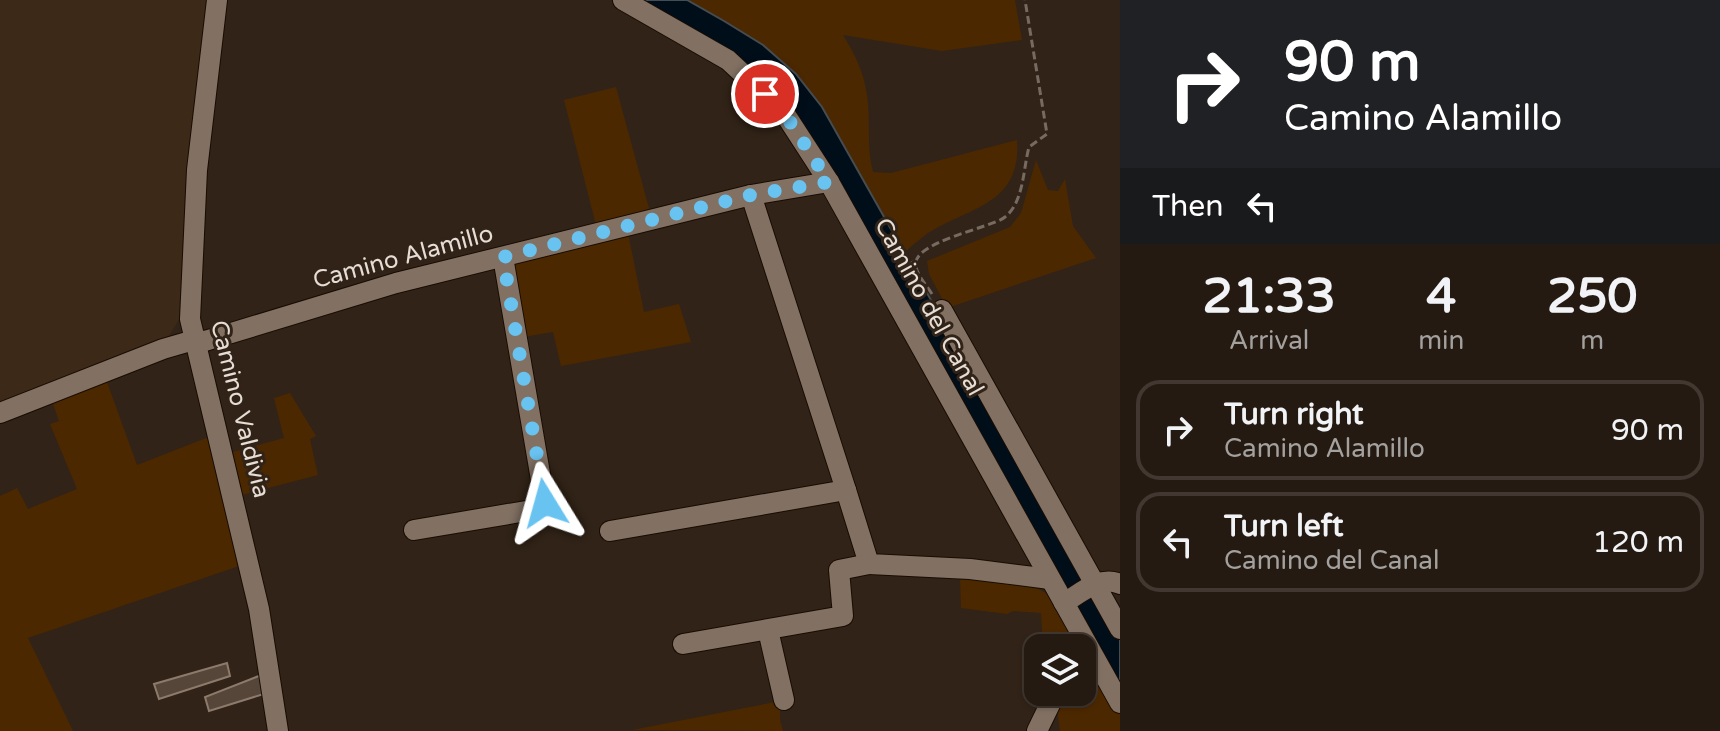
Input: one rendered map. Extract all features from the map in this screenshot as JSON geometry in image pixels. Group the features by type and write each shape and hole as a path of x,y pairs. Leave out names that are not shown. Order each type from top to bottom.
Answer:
{"street":[{"name":"Camino Valdivia","path":"217,0 197,170 190,319 259,609 278,731"},
{"name":"Camino del Canal","path":"623,0 728,60 783,111 829,182 1050,579 1067,601 1079,634"},
{"name":"Camino Alamillo","path":"0,413 194,340 205,341 396,283 751,195 829,182"},
{"path":"751,195 869,564"},
{"path":"414,530 538,509 545,503 503,257"},
{"name":"Camino del Canal","path":"942,310 1120,629"},
{"path":"610,531 846,490"},
{"path":"683,644 843,616 839,570 869,564 970,569 1050,579"},
{"path":"1067,601 1107,581 1120,584"},
{"path":"768,630 784,700"},
{"name":"Camino del Canal","path":"1096,668 1120,703"},
{"path":"1037,731 1049,706"}],"path":[{"name":"Camino del Canal","path":"942,310 916,268 916,261 920,255 951,236 1005,218 1019,200 1029,147 1047,134 1025,0"}],"shaded area":[{"path":"0,0 211,0 181,316 169,336 0,407"},
{"path":"687,0 1015,0 1022,40 942,51 843,35 866,87 873,172 891,173 1017,140 1016,162 1010,179 1001,192 988,202 940,226 905,252 822,107 796,74 763,45"},
{"path":"616,87 650,212 596,225 564,100"},
{"path":"1036,160 1048,190 1058,191 1065,179 1073,226 1096,258 947,308 929,274 927,261 1010,227 1021,213"},
{"path":"628,233 644,312 679,304 691,342 561,366 553,332 523,337 511,263"},
{"path":"107,382 137,465 214,435 245,564 28,638 73,731 0,731 0,496 17,488 28,509 77,489 50,424 59,421 52,401"},
{"path":"290,393 316,436 310,439 318,475 242,495 233,452 284,438 274,398"},
{"path":"960,577 1020,583 1043,591 1052,598 1074,634 1042,634 1041,613 1013,611 1007,614 961,608"},
{"path":"1096,673 1120,714 1120,731 1060,731 1057,708 1096,706"},
{"path":"780,701 783,731 632,730"}],"water":[{"path":"638,0 687,0 724,21 763,45 796,74 822,107 1120,635 1120,686 1096,645 1096,634 1090,634 780,100"}],"building":[{"path":"227,663 230,676 159,699 154,684"},
{"path":"264,674 267,693 209,711 205,697"}],"route":[{"path":"545,503 503,257 751,195 829,182 783,111 765,94"}]}
